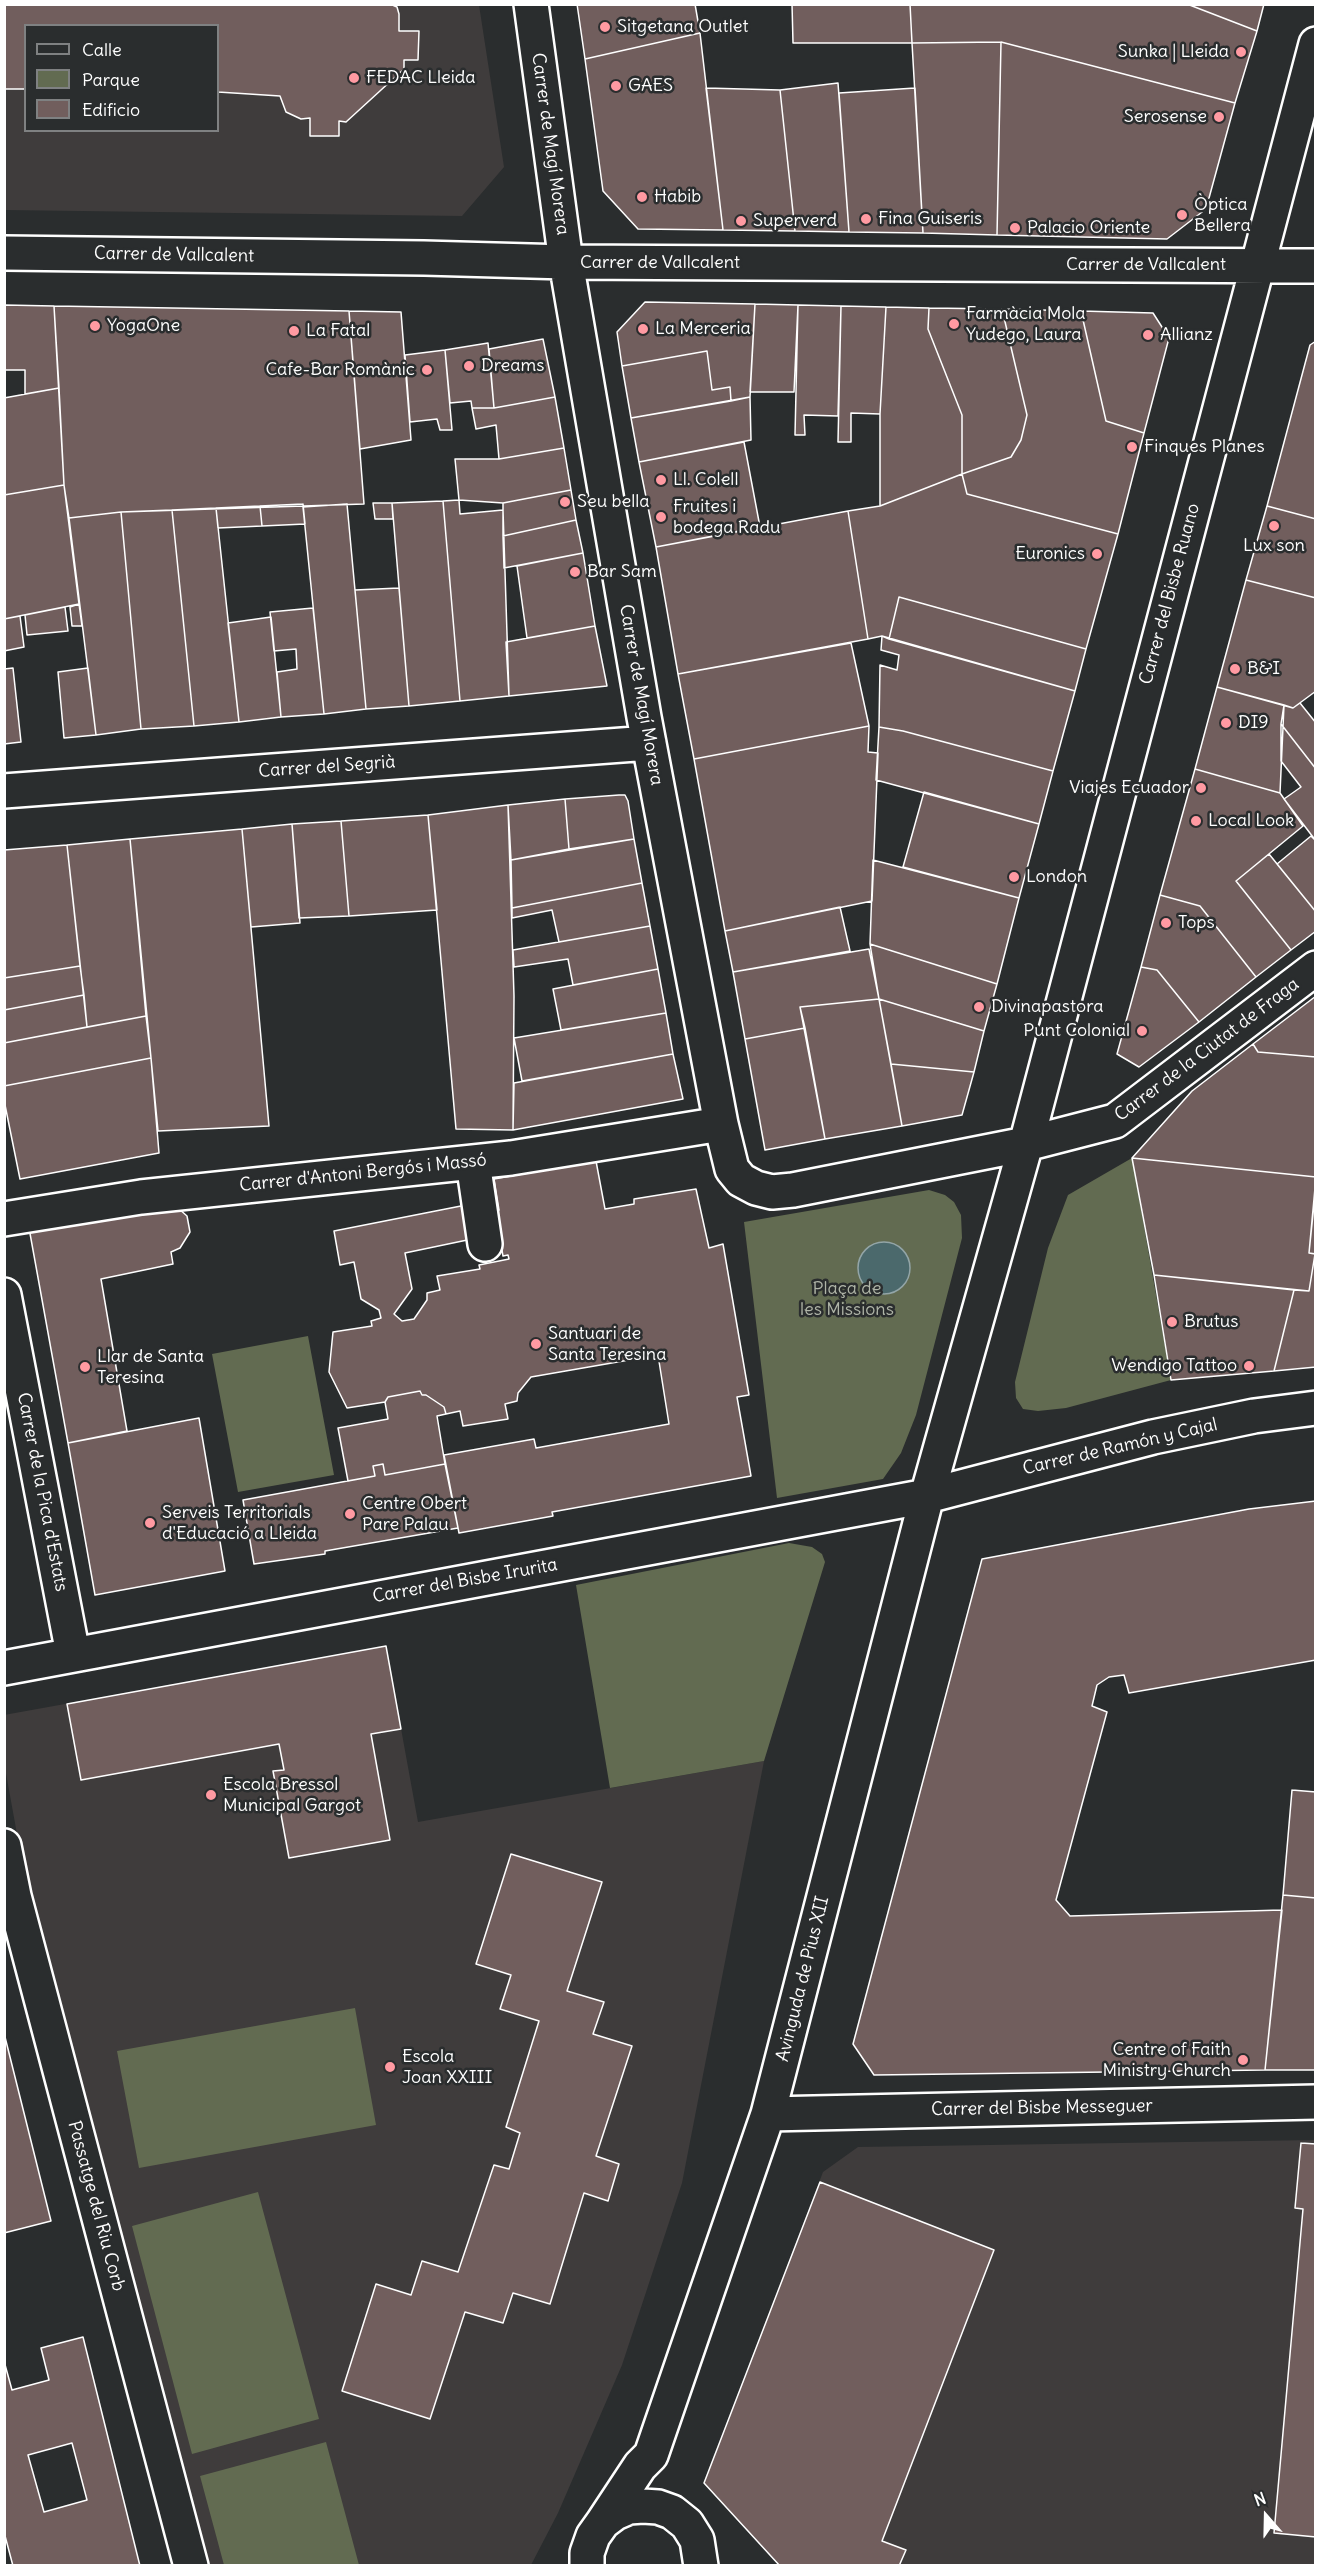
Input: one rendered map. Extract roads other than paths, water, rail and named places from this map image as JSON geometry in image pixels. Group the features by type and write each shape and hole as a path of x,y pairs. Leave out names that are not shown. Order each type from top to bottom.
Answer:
{"street":[{"name":"Carrer de Magí Morera","path":"531,4 566,262 649,743 721,1124 732,1169 741,1180 756,1188 772,1192 793,1190 1026,1144"},
{"name":"Carrer del Bisbe Ruano","path":"1026,1144 1316,44"},
{"name":"Carrer de Vallcalent","path":"4,253 566,262 1316,266"},
{"name":"Carrer del Segrià","path":"4,791 649,743"},
{"name":"Carrer de la Ciutat de Fraga","path":"1026,1144 1115,1121 1316,968"},
{"name":"Carrer d'Antoni Bergós i Massó","path":"4,1219 141,1197 511,1158 721,1124"},
{"path":"927,1496 1026,1144"},
{"path":"473,1162 484,1244"},
{"name":"Carrer de la Pica d'Estats","path":"4,1295 73,1654"},
{"name":"Carrer de Ramón y Cajal","path":"927,1496 1153,1437 1254,1416 1316,1408"},
{"name":"Carrer del Bisbe Irurita","path":"4,1668 927,1496"},
{"name":"Avinguda de Pius XII","path":"587,2565 587,2553 593,2536 640,2466 651,2455 768,2114 927,1496"},
{"name":"Passatge del Riu Corb","path":"4,1846 14,1896 191,2565"},
{"name":"Carrer del Bisbe Messeguer","path":"768,2114 1316,2102"},
{"path":"651,2455 672,2512"},
{"path":"603,2522 629,2507 658,2507 672,2512 687,2524 698,2540 701,2565"}],"water":[{"path":"884,1242 894,1244 902,1250 908,1258 910,1268 908,1278 902,1286 894,1292 884,1294 874,1292 866,1286 860,1278 858,1268 860,1258 866,1250 874,1244"}],"place":[{"name":"Sitgetana Outlet","path":"605,27"},
{"name":"Sunka | Lleida","path":"1241,52"},
{"name":"FEDAC Lleida","path":"354,78"},
{"name":"GAES","path":"616,86"},
{"name":"Serosense","path":"1219,117"},
{"name":"Habib","path":"642,197"},
{"name":"Òptica Bellera","path":"1182,215"},
{"name":"Fina Guiseris","path":"866,219"},
{"name":"Superverd","path":"741,221"},
{"name":"Palacio Oriente","path":"1015,228"},
{"name":"Farmàcia Mola Yudego, Laura","path":"954,324"},
{"name":"YogaOne","path":"95,326"},
{"name":"La Merceria","path":"643,329"},
{"name":"La Fatal","path":"294,331"},
{"name":"Allianz","path":"1148,335"},
{"name":"Dreams","path":"469,366"},
{"name":"Cafe-Bar Romànic","path":"427,370"},
{"name":"Finques Planes","path":"1132,447"},
{"name":"Ll. Colell","path":"661,480"},
{"name":"Seu bella","path":"565,502"},
{"name":"Fruites i bodega Radu","path":"661,517"},
{"name":"Lux son","path":"1274,526"},
{"name":"Euronics","path":"1097,554"},
{"name":"Bar Sam","path":"575,572"},
{"name":"B&I","path":"1235,669"},
{"name":"DI9","path":"1226,723"},
{"name":"Viajes Ecuador","path":"1201,788"},
{"name":"Local Look","path":"1196,821"},
{"name":"London","path":"1014,877"},
{"name":"Tops","path":"1166,923"},
{"name":"Divinapastora","path":"979,1007"},
{"name":"Punt Colonial","path":"1142,1031"},
{"name":"Brutus","path":"1172,1322"},
{"name":"Santuari de Santa Teresina","path":"536,1344"},
{"name":"Wendigo Tattoo","path":"1249,1366"},
{"name":"Llar de Santa Teresina","path":"85,1367"},
{"name":"Centre Obert Pare Palau","path":"350,1514"},
{"name":"Serveis Territorials d'Educació a Lleida","path":"150,1523"},
{"name":"Escola Bressol Municipal Gargot","path":"211,1795"},
{"name":"Centre of Faith Ministry Church","path":"1243,2060"},
{"name":"Escola Joan XXIII","path":"390,2067"}],"park label":[{"name":"Plaça de les Missions","path":"847,1299"}]}
